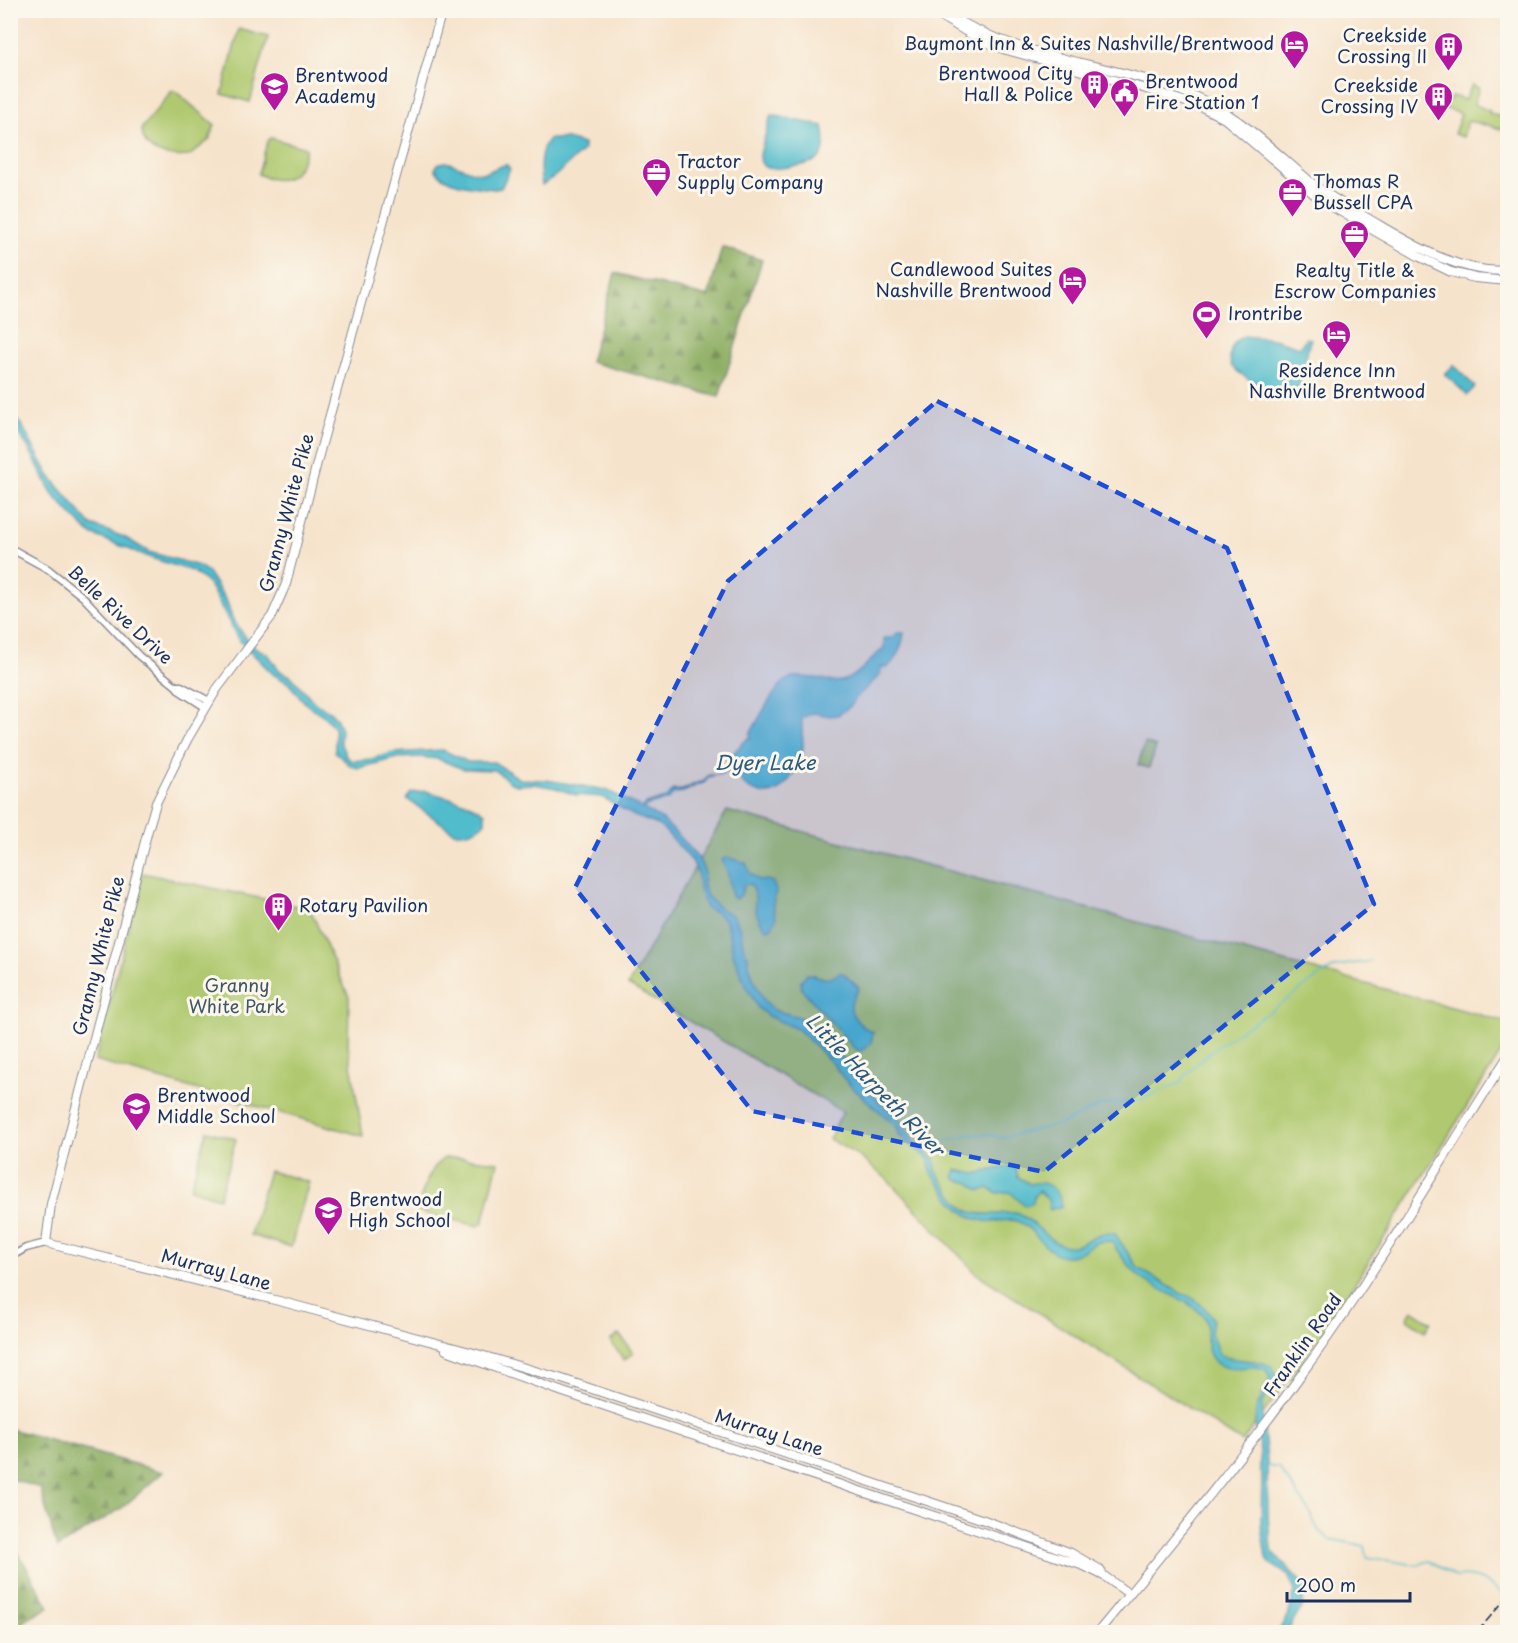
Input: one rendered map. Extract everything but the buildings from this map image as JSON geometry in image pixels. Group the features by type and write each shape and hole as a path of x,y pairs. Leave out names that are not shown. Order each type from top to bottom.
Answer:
{"main road":[{"name":"Granny White Pike","path":"46,1243 52,1197 156,803 207,704 261,633 281,598 291,569 320,451 442,10"},
{"path":"930,10 964,32 1180,91 1221,109 1250,130 1286,166"},
{"path":"942,10 989,39 1033,58 1195,105 1225,119 1286,166 1420,257 1451,272 1474,278 1508,281"},
{"path":"1130,85 1139,79"},
{"path":"1392,237 1470,268 1508,271"},
{"path":"1451,272 1454,263"},
{"name":"Franklin Road","path":"1098,1632 1278,1408 1351,1302 1508,1056"},
{"name":"Murray Lane","path":"46,1243 193,1279 474,1353 559,1378 984,1520 1071,1553 1099,1569 1104,1576"},
{"name":"Murray Lane","path":"415,1339 563,1392 1084,1566 1104,1576 1130,1594"}],"street":[{"name":"Belle Rive Drive","path":"10,548 48,569 83,597 139,656 177,686 180,691 207,704"},
{"path":"10,1257 26,1248 46,1243"}],"highlighted area":[{"path":"937,401 1227,548 1374,904 1044,1172 752,1111 575,888 728,581"}],"green space":[{"path":"239,29 268,37 250,102 222,94"},
{"path":"1472,85 1479,88 1474,104 1490,111 1489,113 1507,119 1507,131 1468,121 1463,137 1454,134 1461,114 1426,102 1430,93 1450,100 1452,96 1465,100"},
{"path":"172,91 175,91 215,125 209,140 189,156 165,155 157,152 146,143 143,136 142,128"},
{"path":"271,138 306,148 300,166 290,176 283,179 268,178 258,174 268,140"},
{"path":"722,247 762,260 719,397 590,362 615,273 708,297"},
{"path":"1145,743 1156,747 1149,768 1138,765"},
{"path":"727,811 1507,1022 1507,1043 1339,1309 1242,1442 977,1274 887,1179 856,1154 829,1139 843,1112 628,985"},
{"name":"Granny White Park","path":"142,873 310,909 349,997 348,1046 363,1136 95,1061"},
{"path":"207,1131 236,1139 219,1198 190,1189"},
{"path":"444,1158 498,1162 483,1223 478,1226 416,1211 426,1182 438,1163"},
{"path":"269,1171 309,1182 291,1247 250,1235"},
{"path":"1412,1310 1431,1322 1425,1331 1407,1319"},
{"path":"619,1334 633,1353 624,1360 610,1341"},
{"path":"11,1429 163,1472 122,1508 57,1548 40,1488 11,1479"},
{"path":"10,1538 49,1607 11,1629 10,1629"}],"water":[{"path":"771,115 823,126 825,146 819,158 799,166 773,169 763,166 760,154"},
{"path":"549,139 567,139 583,144 584,150 542,185 540,174 543,148"},
{"path":"445,162 478,173 504,165 510,169 501,188 495,189 462,185 446,179 435,169 438,164"},
{"path":"1244,336 1273,339 1300,347 1306,338 1311,339 1303,376 1295,389 1278,392 1267,389 1232,367 1230,358 1232,349 1236,341"},
{"path":"1454,365 1475,387 1467,395 1445,374"},
{"path":"10,411 22,426 49,475 91,525 124,537 149,552 199,566 208,572 227,602 233,620 246,638 256,648 268,654 280,671 291,676 316,704 330,711 336,718 341,729 340,742 346,756 352,761 393,753 443,750 468,762 494,762 520,779 546,780 606,790 642,808 646,804 668,797 673,790 682,790 695,783 703,782 709,775 716,775 709,777 704,783 686,791 673,792 669,799 646,806 644,809 663,820 699,859 704,870 703,885 707,896 718,907 733,916 740,928 744,950 748,956 754,980 764,1000 774,1010 799,1017 812,1026 835,1054 844,1059 880,1103 899,1119 916,1145 935,1159 939,1176 965,1209 980,1214 1019,1214 1054,1241 1068,1246 1074,1246 1100,1234 1115,1234 1138,1268 1200,1303 1208,1311 1213,1319 1211,1333 1219,1354 1266,1364 1273,1369 1276,1376 1275,1388 1269,1391 1262,1407 1271,1550 1300,1581 1304,1593 1302,1607 1287,1632 1278,1632 1289,1613 1295,1591 1288,1575 1266,1558 1261,1525 1262,1475 1255,1424 1256,1409 1270,1379 1267,1372 1255,1367 1230,1368 1215,1362 1208,1350 1207,1322 1200,1312 1140,1277 1127,1264 1112,1242 1098,1242 1078,1254 1065,1256 1051,1251 1024,1224 1010,1220 985,1221 963,1212 937,1181 930,1169 929,1160 902,1138 897,1127 855,1090 799,1030 768,1016 758,1008 733,954 726,921 706,908 699,889 698,874 692,861 658,825 634,816 602,797 576,795 534,784 517,785 495,770 463,769 438,759 397,758 359,768 351,766 335,752 333,726 324,716 306,704 287,682 274,675 238,639 209,584 192,571 151,558 91,534 85,529 53,495 27,445 11,424"},
{"name":"Dyer Lake","path":"899,632 904,633 901,647 893,661 887,668 882,667 880,675 856,698 851,706 838,715 813,713 802,718 802,753 795,771 784,786 769,794 761,793 745,785 735,770 718,775 735,768 734,752 748,738 751,738 750,734 762,712 773,694 785,681 796,677 837,682 850,678 884,648 884,638 891,638"},
{"path":"426,791 464,802 478,809 485,813 485,822 471,831 454,832 407,799 411,793"},
{"path":"727,857 746,863 750,873 760,881 773,882 776,891 773,905 776,919 771,928 766,929 762,925 756,913 754,892 750,884 744,885 741,895 736,899 732,897 728,874 722,860"},
{"path":"843,973 859,988 852,1001 851,1010 858,1022 873,1032 871,1043 861,1051 855,1049 801,988 801,980 807,974 830,978"},
{"path":"1011,1166 1016,1169 1018,1177 1030,1184 1047,1184 1055,1190 1062,1206 1050,1210 1048,1200 1039,1191 1034,1196 1033,1203 1025,1206 1010,1192 997,1193 989,1188 980,1191 970,1183 954,1177 957,1170 975,1174"}],"waterway":[{"name":"Little Harpeth River","path":"310,698 320,707"},
{"name":"Little Harpeth River","path":"380,757 393,753"},
{"path":"663,799 678,793"},
{"path":"932,1144 968,1135 989,1134 1000,1138 1064,1123 1102,1105 1141,1100 1179,1084 1214,1049 1323,974 1343,965 1371,962"},
{"path":"920,1147 928,1145"},
{"path":"1268,1466 1279,1468 1306,1506 1319,1531 1330,1539 1365,1546 1367,1557 1416,1565 1429,1561 1456,1577 1470,1576 1482,1580 1505,1595"}],"railway":[{"path":"1477,1632 1508,1596"}],"place":[{"name":"Baymont Inn & Suites Nashville/Brentwood","path":"1295,70"},
{"name":"Creekside Crossing II","path":"1448,72"},
{"name":"Brentwood City Hall & Police","path":"1094,110"},
{"name":"Brentwood Academy","path":"274,112"},
{"name":"Brentwood Fire Station 1","path":"1124,118"},
{"name":"Creekside Crossing IV","path":"1439,122"},
{"name":"Tractor Supply Company","path":"656,198"},
{"name":"Thomas R Bussell CPA","path":"1292,218"},
{"name":"Realty Title & Escrow Companies","path":"1355,260"},
{"name":"Candlewood Suites Nashville Brentwood","path":"1073,306"},
{"name":"Irontribe","path":"1207,340"},
{"name":"Residence Inn Nashville Brentwood","path":"1337,360"},
{"name":"Rotary Pavilion","path":"278,932"},
{"name":"Brentwood Middle School","path":"136,1132"},
{"name":"Brentwood High School","path":"328,1236"}]}
